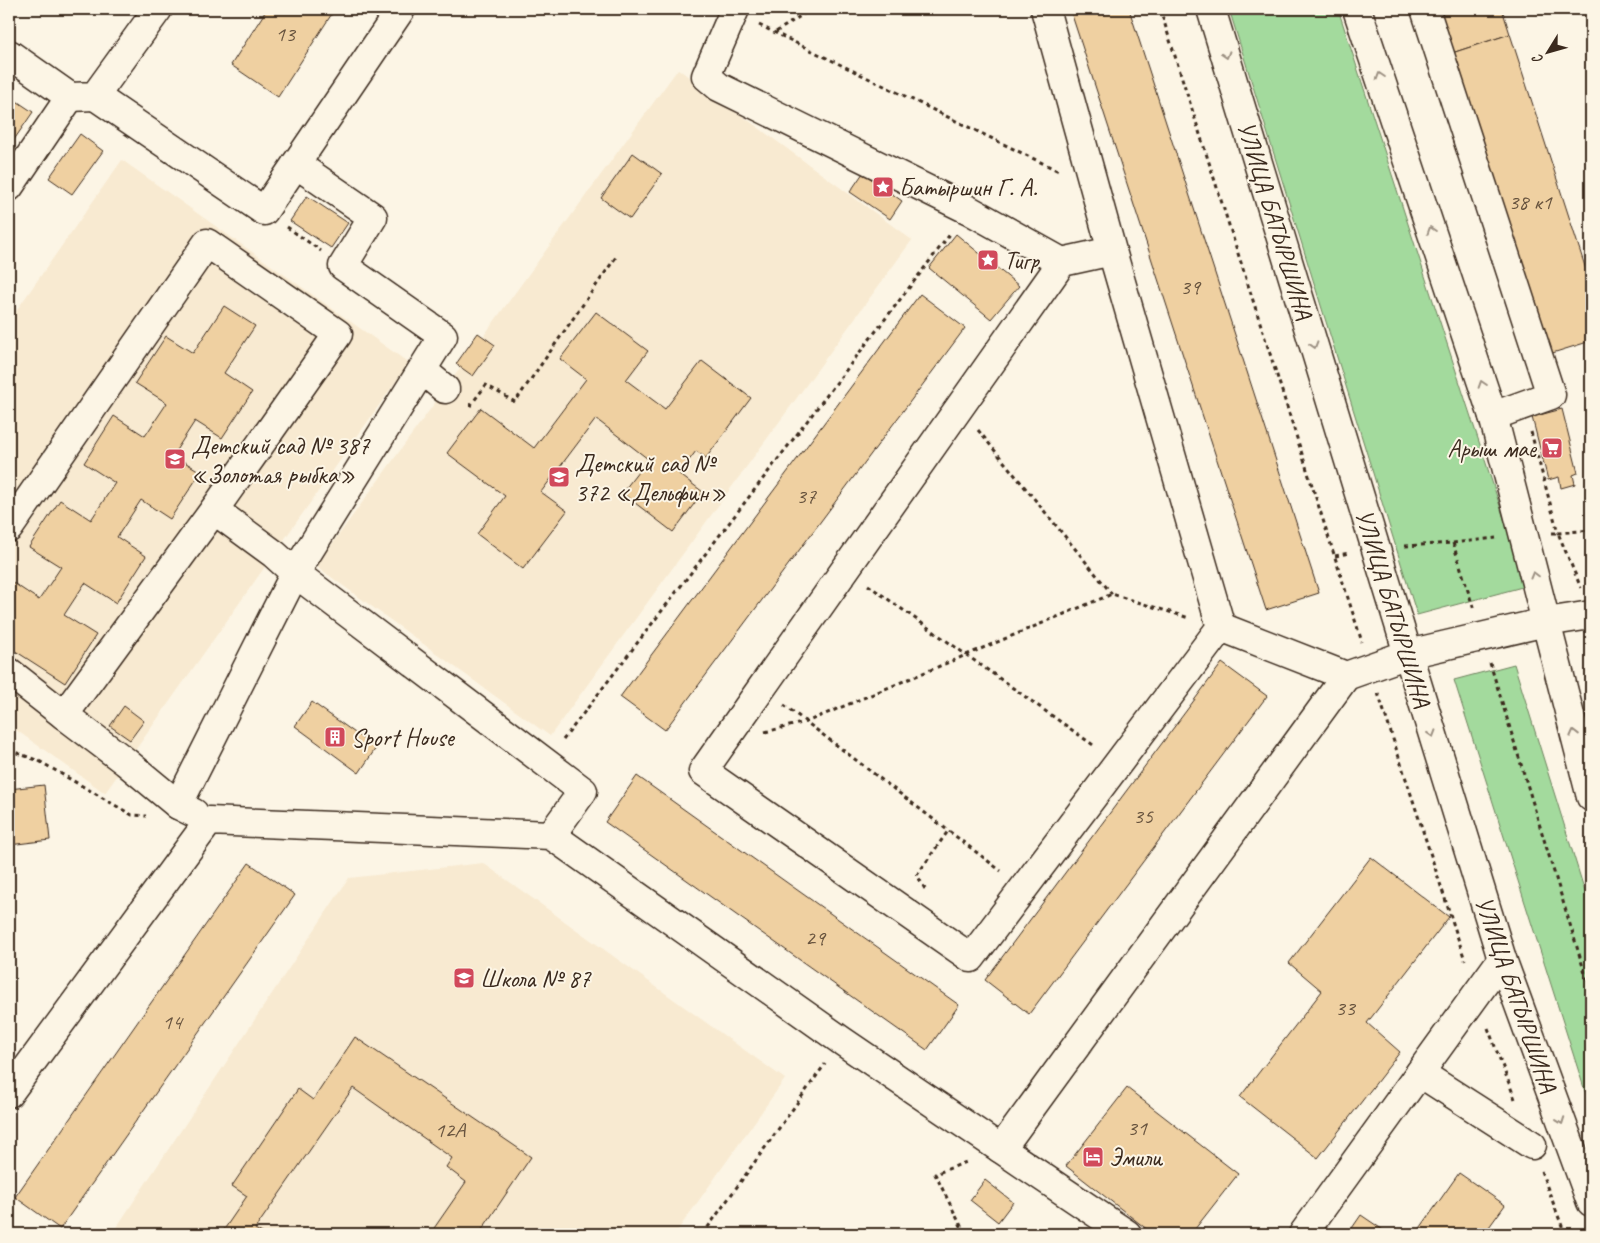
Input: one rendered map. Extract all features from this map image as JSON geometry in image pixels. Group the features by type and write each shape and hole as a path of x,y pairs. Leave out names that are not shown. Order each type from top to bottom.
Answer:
{"street":[{"path":"9,187 83,96 158,9"},
{"path":"9,54 83,96 264,211 401,9"},
{"path":"1045,9 1112,251 1221,628"},
{"name":"УЛИЦА БАТЫРШИНА","path":"1212,9 1502,959 1591,1202"},
{"path":"1357,9 1493,416 1590,788"},
{"path":"1425,9 1550,395 1493,416"},
{"path":"734,10 706,76 719,87 969,210 1062,262 1112,251"},
{"path":"178,805 295,573 443,336 343,266 373,217 296,164"},
{"path":"9,528 207,243 338,334 214,510 64,715"},
{"path":"1062,262 703,771 971,958 1221,628"},
{"path":"422,370 445,389"},
{"path":"214,510 583,791 551,835"},
{"path":"1001,1149 1358,672 1408,654 1546,622 1588,604"},
{"path":"1221,628 1358,672"},
{"path":"9,672 126,762 178,805 209,821 551,835 842,1041 1127,1234"},
{"path":"9,1093 209,821"},
{"path":"1303,1234 1502,959"},
{"path":"1420,1073 1532,1145"}],"path":[{"path":"775,33 811,9"},
{"path":"1160,9 1335,556 1358,672 1565,1234"},
{"path":"734,10 775,33 1095,188"},
{"path":"546,762 969,210"},
{"path":"264,211 343,266"},
{"path":"445,389 470,407 486,385 515,402 616,257"},
{"path":"1523,405 1558,533 1588,604"},
{"path":"959,408 1112,594 1221,628"},
{"path":"1335,556 1375,548 1591,530"},
{"path":"1453,543 1591,993"},
{"path":"845,569 1118,763"},
{"path":"723,742 806,722 1112,594"},
{"path":"762,688 1023,888"},
{"path":"9,750 39,761 132,815 151,817"},
{"path":"926,892 917,876 948,831"},
{"path":"702,1234 842,1041"},
{"path":"965,1234 934,1174 1001,1149"}],"shaded area":[{"name":"Детский сад № 372 «Дельфин»","path":"678,69 912,240 550,736 316,566"},
{"name":"Детский сад № 387 «Золотая рыбка»","path":"122,160 409,363 105,793 9,725 9,321"},
{"name":"Школа № 87","path":"483,863 785,1079 675,1234 112,1234 349,878"}],"green space":[{"path":"1229,9 1338,9 1526,586 1417,615"},
{"path":"1514,664 1591,911 1591,1110 1454,680"}],"building":[{"path":"267,9 335,9 278,97 231,65"},
{"path":"1070,9 1129,9 1319,593 1266,610"},
{"path":"1434,9 1502,9 1510,34 1449,54"},
{"path":"1510,34 1591,285 1591,341 1546,355 1449,54"},
{"path":"9,96 33,112 9,147"},
{"path":"80,134 103,151 72,194 49,178"},
{"path":"633,153 662,174 630,219 601,198"},
{"path":"863,173 902,201 890,219 850,192"},
{"path":"307,196 348,223 331,248 290,221"},
{"path":"956,234 1019,286 991,319 929,268"},
{"path":"920,294 965,328 665,730 620,697"},
{"path":"224,306 255,326 224,373 252,392 222,438 195,421 173,455 201,472 170,519 141,500 117,537 146,556 116,603 85,583 64,615 96,635 65,683 9,647 9,580 39,600 61,567 29,547 60,500 91,520 115,483 84,463 114,416 145,436 167,403 135,383 166,336 193,353"},
{"path":"596,312 648,351 626,380 665,409 702,361 751,398 706,458 696,451 679,474 703,492 673,532 622,493 648,459 596,419 541,492 567,511 523,569 477,534 505,496 447,453 481,408 534,448 586,379 560,359"},
{"path":"478,333 495,345 473,376 456,364"},
{"path":"1562,409 1578,473 1573,475 1575,484 1561,488 1559,477 1548,480 1532,417"},
{"path":"1222,663 1267,696 1029,1014 985,980"},
{"name":"Sport House","path":"312,702 376,748 359,773 295,726"},
{"path":"124,706 144,721 130,740 110,726"},
{"path":"637,776 959,1005 927,1050 605,822"},
{"path":"44,785 50,840 9,845 9,789"},
{"path":"1371,857 1449,917 1367,1023 1400,1052 1318,1158 1240,1097 1322,991 1289,963"},
{"path":"249,863 295,895 60,1229 15,1197"},
{"path":"355,1037 531,1157 479,1234 430,1234 466,1182 446,1167 452,1158 353,1088 255,1229 264,1234 221,1234 247,1196 232,1186 298,1089 313,1100"},
{"path":"1127,1088 1238,1174 1191,1234 1153,1234 1066,1166"},
{"path":"1459,1173 1505,1205 1484,1234 1416,1234"},
{"path":"985,1180 1013,1202 998,1222 970,1200"},
{"path":"1361,1215 1389,1234 1348,1234"}],"place":[{"name":"Батыршин Г. А.","path":"883,187"},
{"name":"Тигр","path":"988,260"},
{"name":"Арыш мае","path":"1552,448"},
{"name":"Детский сад № 387 «Золотая рыбка»","path":"175,459"},
{"name":"Детский сад № 372 «Дельфин»","path":"559,477"},
{"name":"Sport House","path":"335,737"},
{"name":"Школа № 87","path":"464,978"},
{"name":"Эмили","path":"1093,1157"}]}
